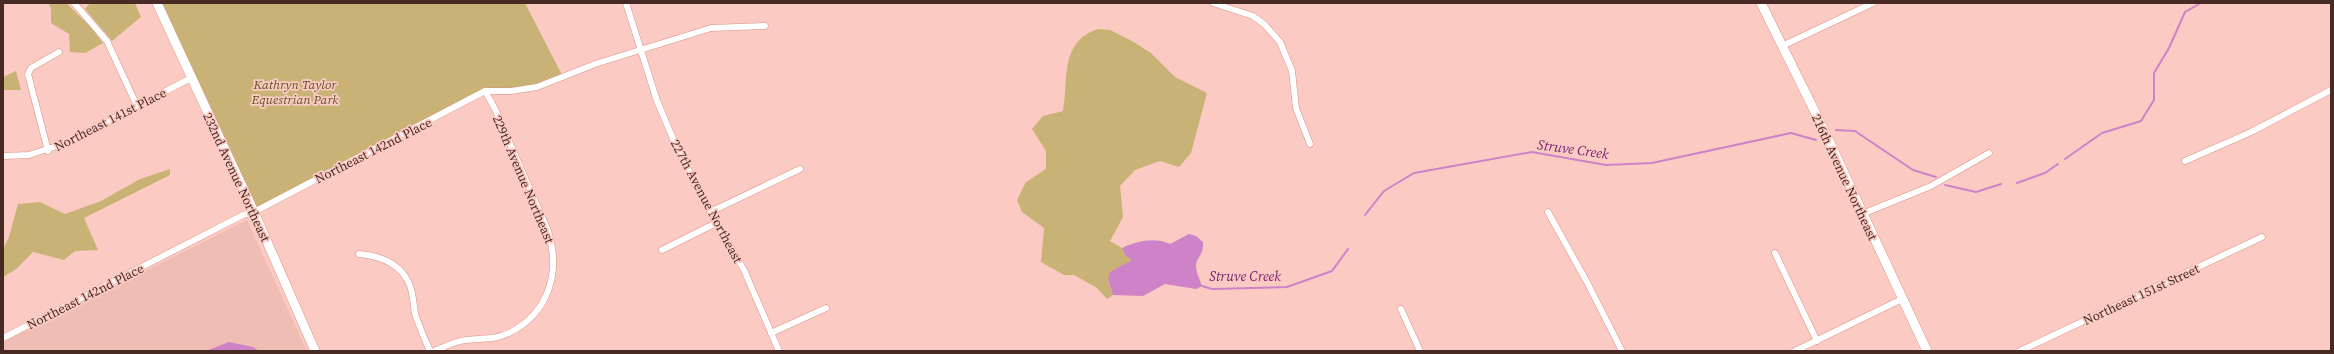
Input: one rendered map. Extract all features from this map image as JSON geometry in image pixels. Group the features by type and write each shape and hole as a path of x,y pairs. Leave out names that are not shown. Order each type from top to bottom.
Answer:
{"street":[{"path":"74,3 107,41 137,106"},
{"name":"232nd Avenue Northeast","path":"157,3 254,212 315,351"},
{"name":"227th Avenue Northeast","path":"626,3 657,101 674,141 710,212 744,270 779,351"},
{"path":"1213,3 1239,10 1253,16 1264,24 1280,42 1292,72 1296,108 1310,144"},
{"name":"216th Avenue Northeast","path":"1761,3 1824,128 1862,214 1927,351"},
{"path":"1782,46 1873,3"},
{"name":"Northeast 142nd Place","path":"3,338 106,284 244,215 254,212 485,91 512,91 537,87 640,49 711,28 765,26"},
{"path":"48,151 28,74 31,68 59,52"},
{"name":"Northeast 141st Place","path":"3,156 29,155 48,151 191,78"},
{"path":"2185,161 2251,132 2331,90"},
{"name":"229th Avenue Northeast","path":"434,351 465,340 490,338 508,334 526,322 542,304 550,286 554,268 554,250 548,231 496,109 485,91"},
{"path":"1862,214 1930,186 1989,153"},
{"path":"710,212 800,169"},
{"path":"1548,212 1588,284 1622,351"},
{"path":"662,250 716,223"},
{"name":"Northeast 151st Street","path":"2020,351 2262,237"},
{"path":"1775,253 1817,340"},
{"path":"359,254 377,256 390,262 403,274 411,287 416,316 430,351"},
{"path":"1795,351 1902,299"},
{"path":"771,333 826,308"},
{"path":"1401,309 1420,351"}],"shaded area":[{"path":"247,220 307,351 3,351 3,342"},
{"path":"1189,234 1196,236 1203,242 1201,253 1196,263 1197,273 1202,286 1196,289 1165,284 1143,296 1113,295 1108,280 1110,272 1132,260 1125,255 1122,248 1134,243 1152,240 1170,244"},
{"path":"229,342 253,347 259,351 206,351"}],"green space":[{"path":"48,3 66,3 89,25 103,43 85,53 70,52 69,34 51,23 51,8"},
{"path":"90,3 135,3 141,17 112,41 85,9"},
{"name":"Kathryn Taylor Equestrian Park","path":"157,3 525,3 563,77 537,87 485,91 254,212"},
{"path":"1098,29 1110,30 1132,41 1151,53 1175,77 1207,93 1191,153 1179,167 1160,161 1135,170 1120,186 1123,217 1110,241 1122,248 1125,255 1133,260 1108,281 1113,295 1107,299 1097,288 1074,275 1064,275 1041,262 1044,228 1022,212 1017,200 1026,182 1046,169 1046,151 1032,129 1043,116 1063,111 1066,75 1071,52 1077,43 1086,35"},
{"path":"16,71 21,90 3,90 3,77"},
{"path":"170,169 170,175 84,218 98,250 75,251 64,260 33,252 16,269 3,277 3,249 9,237 18,204 40,202 65,214 101,201 140,179"}],"waterway":[{"name":"Struve Creek","path":"2065,159 2102,133 2141,121 2154,100 2154,73 2169,48 2185,12 2201,3"},
{"name":"Struve Creek","path":"1836,130 1855,131 1913,170 1936,177"},
{"name":"Struve Creek","path":"1365,215 1384,191 1414,173 1532,152 1606,165 1652,163 1791,133 1816,140"},
{"name":"Struve Creek","path":"2017,183 2045,173 2058,164"},
{"name":"Struve Creek","path":"1945,185 1976,192 2001,184"},
{"name":"Struve Creek","path":"1202,286 1212,289 1287,287 1332,271 1348,249"}]}
